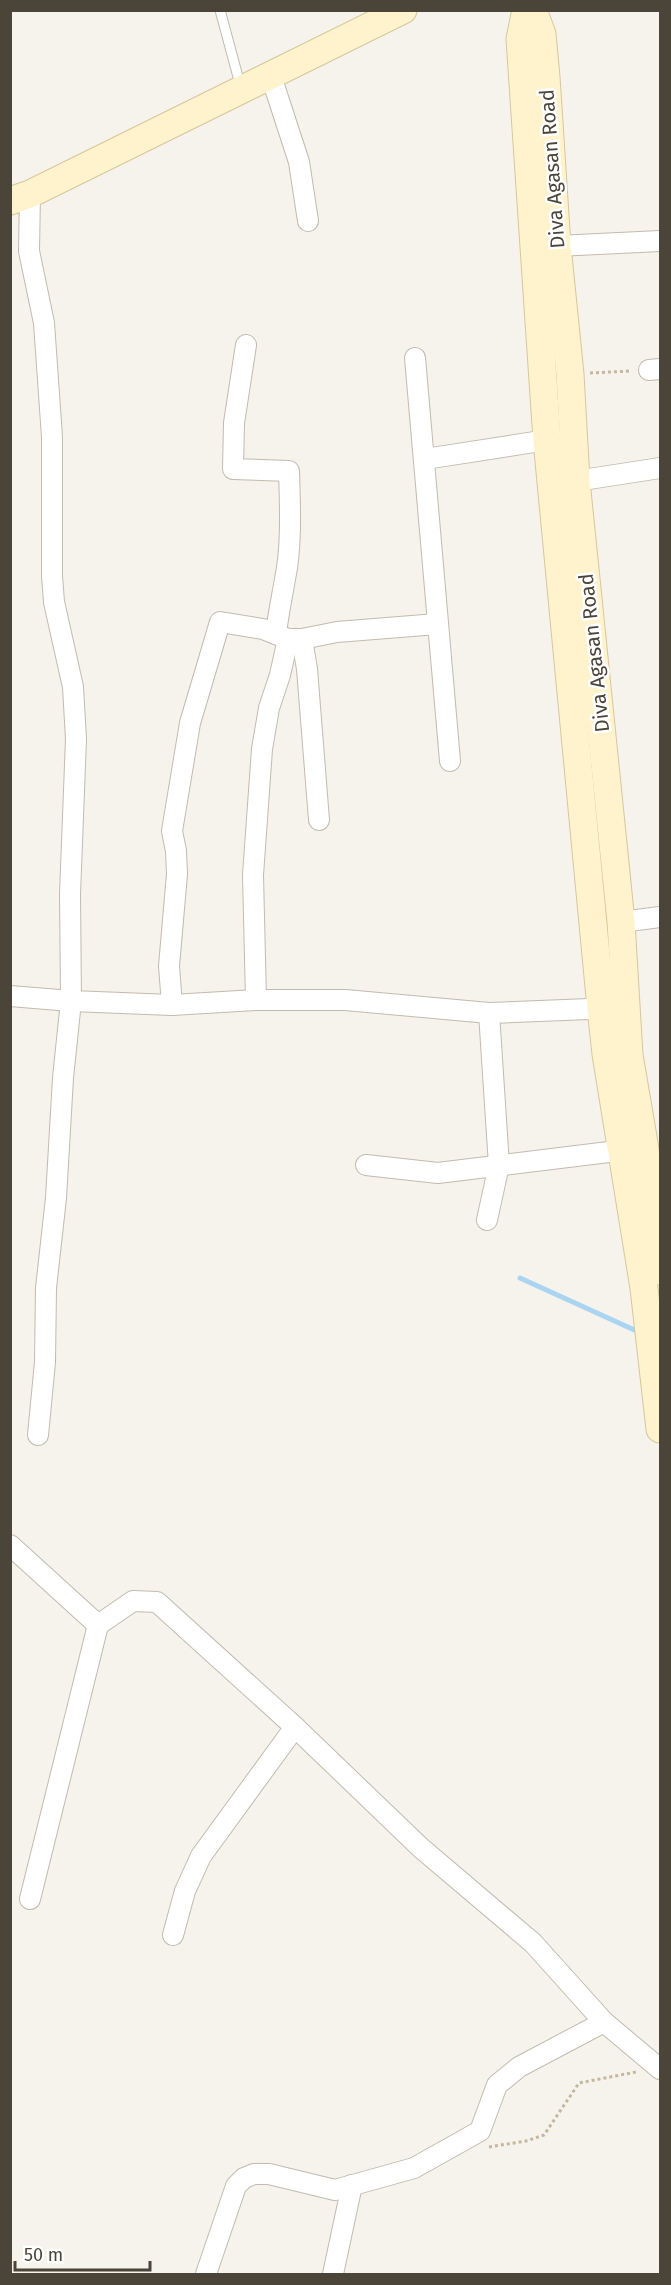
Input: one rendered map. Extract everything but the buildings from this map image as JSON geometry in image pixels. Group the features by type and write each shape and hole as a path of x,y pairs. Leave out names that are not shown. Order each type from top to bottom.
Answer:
{"street":[{"path":"10,996 172,1005 256,1000 345,1000 489,1012 614,1008 547,440 520,39 525,10"},
{"name":"Diva Agasan Road","path":"533,10 542,34 557,246 570,374 576,481 621,922 614,1008 629,1055 633,1149 660,1296"},
{"path":"38,1435 45,1362 46,1288 56,1198 70,1001 70,894 76,739 73,687 54,602 52,576 52,437 44,323 20,197 271,76 392,13"},
{"path":"271,76 299,162 308,221"},
{"path":"557,246 660,241"},
{"path":"246,345 234,423 233,469 289,471 289,522 285,578 281,592 289,637 307,669 319,820"},
{"path":"415,358 450,761"},
{"path":"425,459 547,440"},
{"path":"576,481 660,468"},
{"path":"172,1005 169,966 177,874 172,831 190,723 220,622 263,629 289,637 437,624"},
{"path":"256,1000 253,875 262,749 269,708 289,637"},
{"path":"621,922 660,917"},
{"path":"487,1221 499,1165 489,1012"},
{"path":"366,1165 438,1173 633,1149 644,1288 660,1430"},
{"path":"10,1545 98,1625"},
{"path":"30,1899 98,1625 133,1601 157,1602 295,1727 421,1848 533,1943 604,2022 659,2068"},
{"path":"173,1935 185,1891 201,1857 250,1785 295,1727"},
{"path":"206,2274 236,2186 244,2178 254,2174 269,2174 335,2190 414,2168 480,2131 497,2085 519,2067 604,2022"},
{"path":"333,2274 352,2185"}],"lane":[{"path":"220,10 241,90"}],"path":[{"path":"570,374 655,369"},
{"path":"480,2148 526,2141 544,2135 579,2083 659,2068"}],"waterway":[{"path":"520,1278 641,1333"}]}
